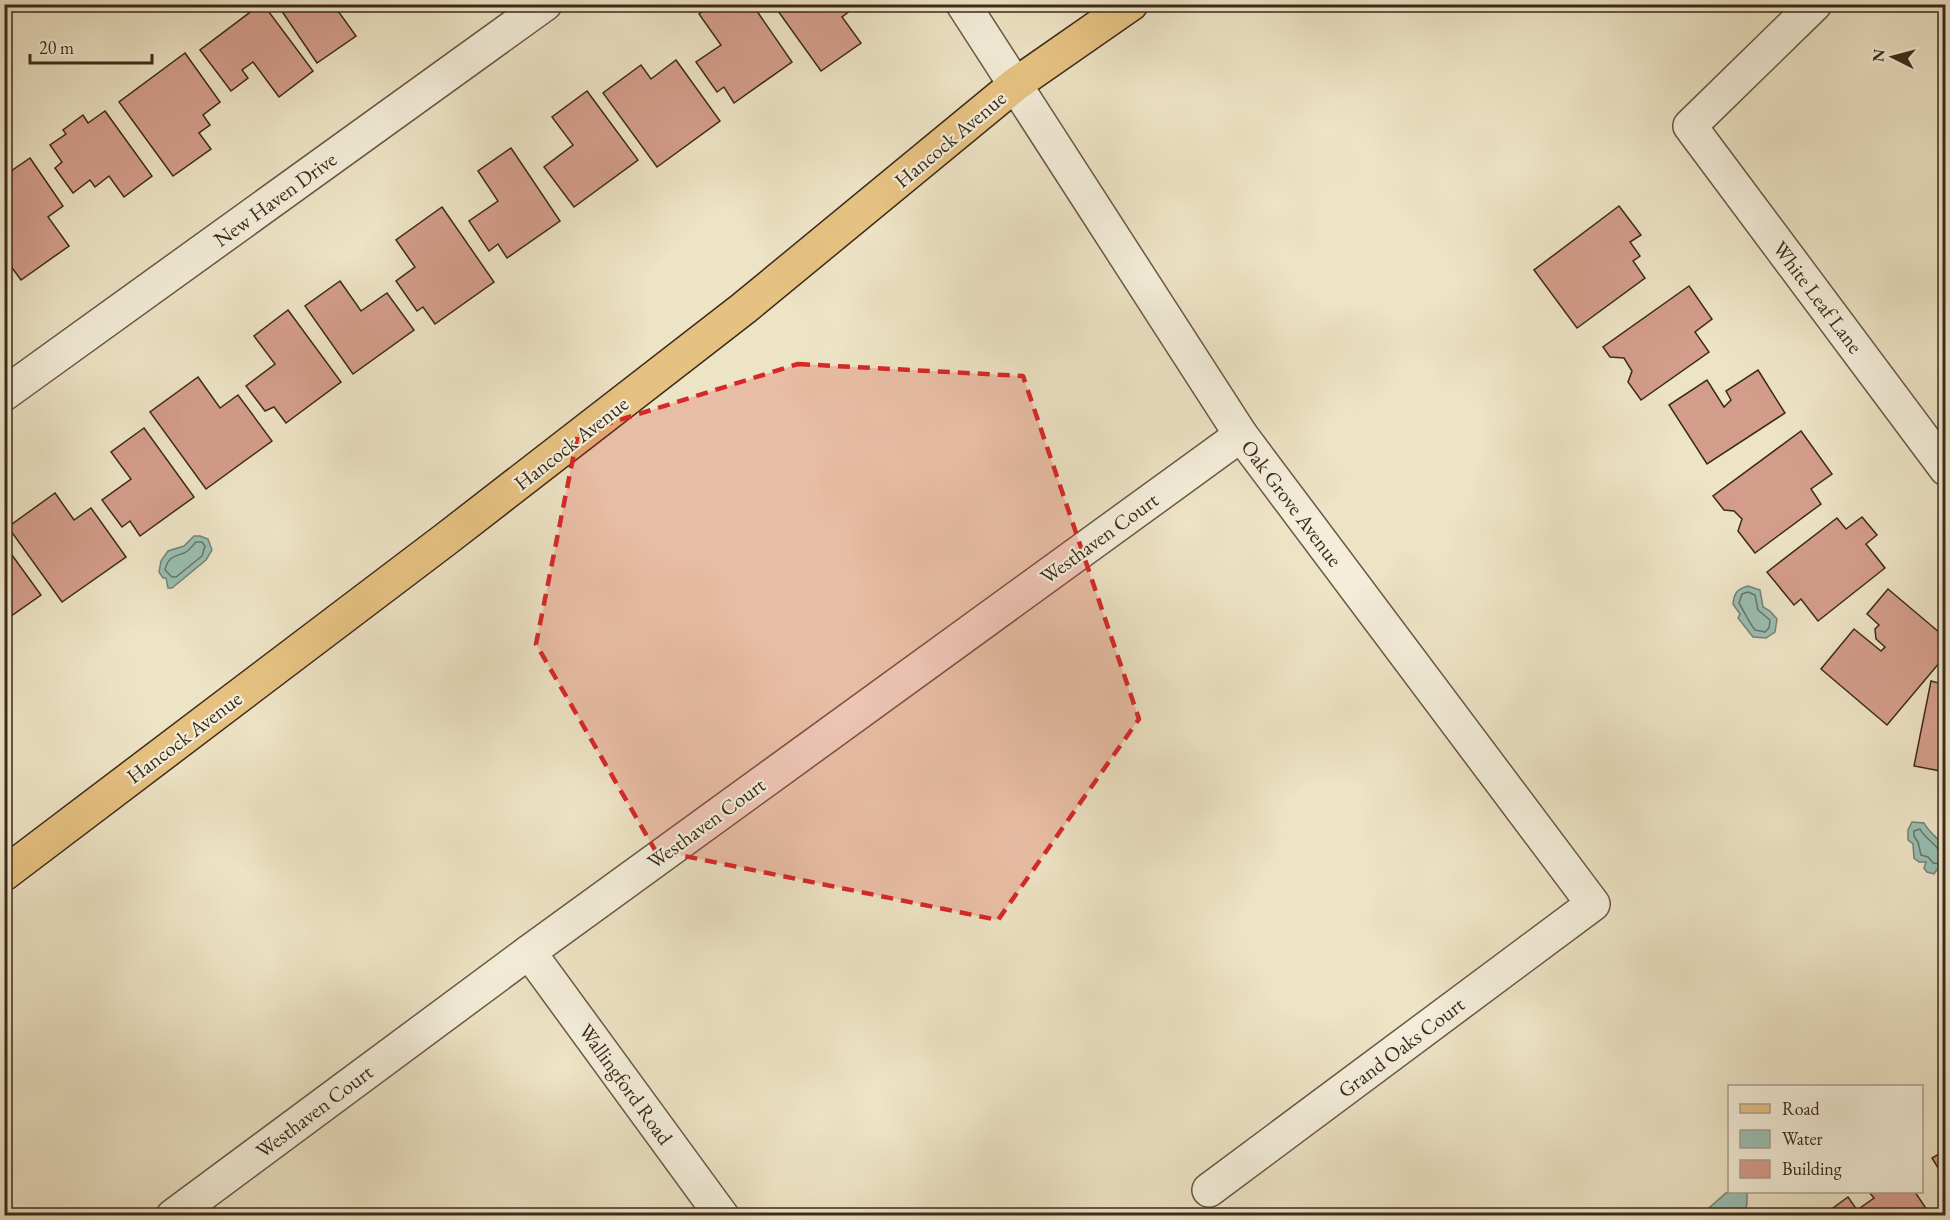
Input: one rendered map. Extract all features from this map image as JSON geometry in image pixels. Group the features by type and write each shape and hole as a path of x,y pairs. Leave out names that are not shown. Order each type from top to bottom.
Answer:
{"main road":[{"name":"Hancock Avenue","path":"4,874 446,539 744,308 1016,84 1131,4"}],"street":[{"name":"New Haven Drive","path":"4,394 545,4"},
{"name":"Oak Grove Avenue","path":"963,4 1241,435 1593,904"},
{"name":"White Leaf Lane","path":"1815,4 1690,126 1946,469"},
{"name":"Westhaven Court","path":"173,1215 529,952 1241,435"},
{"name":"Grand Oaks Court","path":"1209,1190 1593,904"},
{"name":"Wallingford Road","path":"529,952 722,1215"}],"highlighted area":[{"path":"798,364 1023,376 1139,719 998,920 655,850 536,644 578,433"}],"water":[{"path":"194,536 208,539 212,550 206,560 172,588 168,588 166,578 163,578 159,572 161,561 168,551 184,546"},
{"path":"1748,586 1760,590 1763,607 1777,619 1775,632 1766,638 1753,637 1738,618 1740,614 1733,604 1737,592"},
{"path":"1912,822 1924,823 1945,846 1945,870 1938,868 1934,874 1927,872 1924,868 1926,862 1919,862 1914,858 1913,844 1908,840 1908,830"},
{"path":"1726,1193 1747,1193 1747,1204 1743,1215 1701,1215"}],"building":[{"path":"261,4 313,71 279,97 253,62 242,70 248,78 231,91 200,50"},
{"path":"277,4 347,4 338,11 356,36 317,63"},
{"path":"713,4 752,4 792,62 734,103 724,87 717,92 696,62 721,45 699,14"},
{"path":"773,4 859,4 842,17 861,43 821,71"},
{"path":"185,53 220,102 203,115 210,125 199,133 211,149 173,176 119,102"},
{"path":"676,60 720,121 657,167 603,93 641,65 651,79"},
{"path":"587,91 638,160 574,207 544,167 573,145 552,117"},
{"path":"105,111 152,176 124,197 109,176 95,187 90,180 73,193 55,168 62,162 50,145 66,134 63,130 83,115 88,123"},
{"path":"511,148 560,221 507,258 498,244 489,251 469,221 498,201 478,171"},
{"path":"30,158 63,206 48,217 69,246 21,280 4,257 4,176"},
{"path":"1619,206 1641,235 1630,242 1640,256 1633,261 1645,278 1577,328 1534,270"},
{"path":"442,207 494,282 435,324 423,307 417,311 396,281 415,267 396,240"},
{"path":"340,281 361,311 387,293 414,330 353,374 305,306"},
{"path":"1689,286 1712,319 1695,332 1709,352 1641,400 1628,382 1632,371 1624,358 1610,357 1603,347"},
{"path":"288,310 341,382 286,423 274,407 265,411 246,386 275,364 254,336"},
{"path":"1758,370 1785,413 1707,464 1669,405 1707,380 1724,407 1731,400 1726,391"},
{"path":"198,377 220,408 238,395 272,441 206,489 150,412"},
{"path":"144,428 194,497 140,536 130,521 122,527 102,500 131,479 111,452"},
{"path":"1801,431 1832,474 1811,489 1821,504 1755,553 1738,531 1742,519 1734,511 1724,510 1713,496"},
{"path":"55,493 74,520 91,508 126,557 62,602 8,527"},
{"path":"1862,517 1877,535 1866,544 1885,568 1818,621 1801,599 1794,605 1767,572 1837,518 1846,529"},
{"path":"4,544 41,595 4,621"},
{"path":"1888,589 1946,638 1946,655 1887,725 1821,669 1854,629 1881,651 1885,647 1876,639 1875,629 1879,625 1867,614"},
{"path":"1931,681 1946,685 1946,772 1914,766"},
{"path":"1946,1150 1946,1181 1932,1158"},
{"path":"1870,1193 1916,1193 1931,1216 1822,1216 1848,1197 1857,1210 1874,1198"}]}
